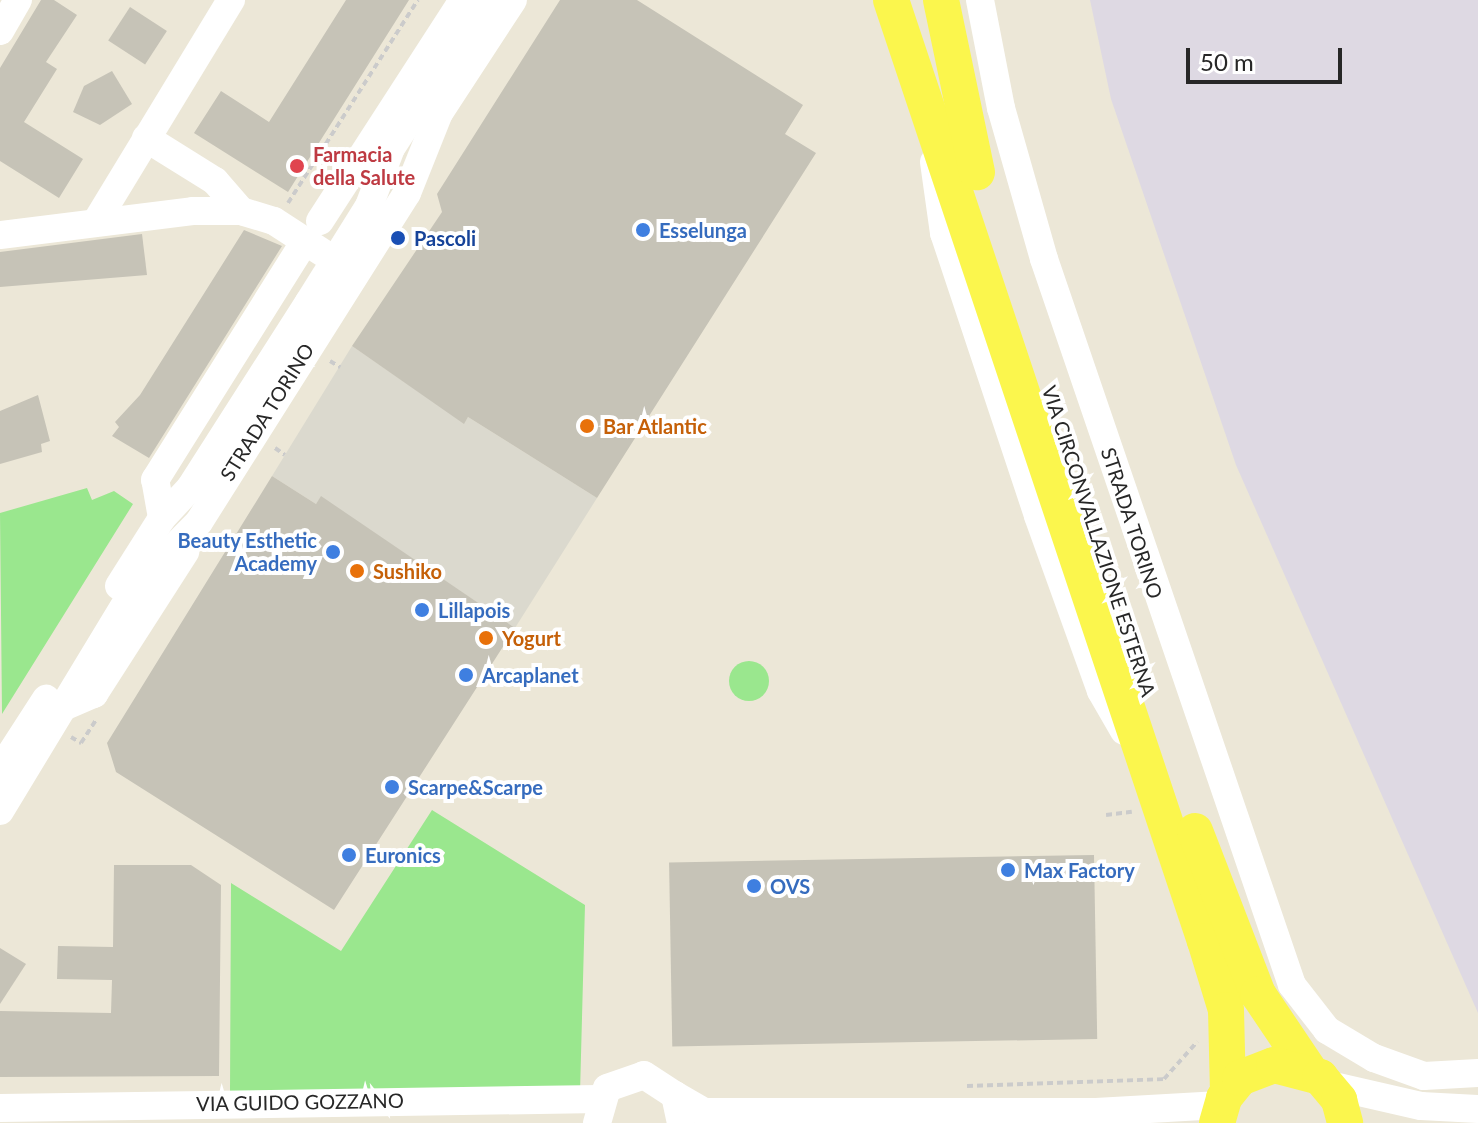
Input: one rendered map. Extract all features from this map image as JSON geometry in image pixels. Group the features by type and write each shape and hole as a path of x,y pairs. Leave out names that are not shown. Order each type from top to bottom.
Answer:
{"main road":[{"name":"VIA CIRCONVALLAZIONE ESTERNA","path":"891,0 925,92 1150,768 1226,1010 1222,1107"},
{"name":"VIA CIRCONVALLAZIONE ESTERNA","path":"913,0 977,172 1202,854 1258,994 1319,1078 1345,1123"},
{"path":"941,0 977,172"},
{"path":"1222,1107 1256,1069 1292,1065 1319,1078"}],"street":[{"path":"96,222 231,0"},
{"name":"STRADA TORINO","path":"7,761 63,707 137,585 190,533 345,267 369,206 382,143 463,0"},
{"name":"STRADA TORINO","path":"162,518 153,494 155,480 303,230 382,143 488,0"},
{"name":"STRADA TORINO","path":"0,811 7,761 162,518 190,488 345,267 407,193 439,113 513,0"},
{"name":"STRADA TORINO","path":"980,0 1001,108 1044,259 1258,899 1292,985 1327,1030 1374,1058 1424,1076 1478,1073"},
{"path":"146,138 215,181 241,211"},
{"path":"0,235 96,222 241,211 303,230 345,267"},
{"path":"598,1111 618,1080 644,1075 678,1109 704,1112 1096,1112 1222,1107"},
{"path":"1319,1078 1421,1106 1478,1109"},
{"name":"VIA GUIDO GOZZANO","path":"0,1108 598,1111"}],"path":[{"path":"303,230 285,208 418,0"},
{"path":"324,357 340,367"},
{"path":"269,445 285,455"},
{"path":"1106,815 1135,811 1140,826"},
{"path":"957,1086 1164,1079 1199,1039"}],"shaded area":[{"path":"1090,0 1478,0 1478,1013 1236,465 1111,99"},
{"path":"352,346 464,423 468,417 597,498 515,628 321,497 316,504 272,476"}],"green space":[{"path":"87,488 92,500 114,491 133,504 2,714 0,513"},
{"path":"749,661 763,667 769,681 763,695 749,701 735,695 729,681 735,667"},
{"path":"432,810 585,905 580,1093 230,1091 231,883 341,951"}],"building":[{"path":"41,0 54,0 77,15 46,62 57,69 24,122 83,159 59,198 0,161 0,68"},
{"path":"346,0 409,0 288,192 194,133 221,91 269,122"},
{"path":"560,0 637,0 803,105 785,134 816,153 597,498 468,417 464,424 352,346 442,212 437,194"},
{"path":"130,7 167,31 145,65 108,41"},
{"path":"112,71 132,104 100,125 73,112 84,86"},
{"path":"244,230 282,246 149,458 112,436 119,427 115,422 140,395"},
{"path":"142,234 147,275 0,287 0,252"},
{"path":"38,395 50,441 41,444 42,452 0,464 0,411"},
{"path":"272,476 316,504 321,496 515,628 334,910 116,772 107,743"},
{"path":"1094,855 1097,1039 672,1046 669,862"},
{"path":"114,865 191,865 221,885 219,1076 0,1077 0,1011 111,1013 112,980 57,979 58,946 113,947"},
{"path":"0,948 26,964 0,1004"}],"place":[{"name":"Farmacia della Salute","path":"297,166"},
{"name":"Esselunga","path":"643,230"},
{"name":"Pascoli","path":"398,238"},
{"name":"Bar Atlantic","path":"587,426"},
{"name":"Beauty Esthetic Academy","path":"333,552"},
{"name":"Sushiko","path":"357,571"},
{"name":"Lillapois","path":"422,610"},
{"name":"Yogurt","path":"486,638"},
{"name":"Arcaplanet","path":"466,675"},
{"name":"Scarpe&Scarpe","path":"392,787"},
{"name":"Euronics","path":"349,855"},
{"name":"Max Factory","path":"1008,870"},
{"name":"OVS","path":"754,886"}]}
